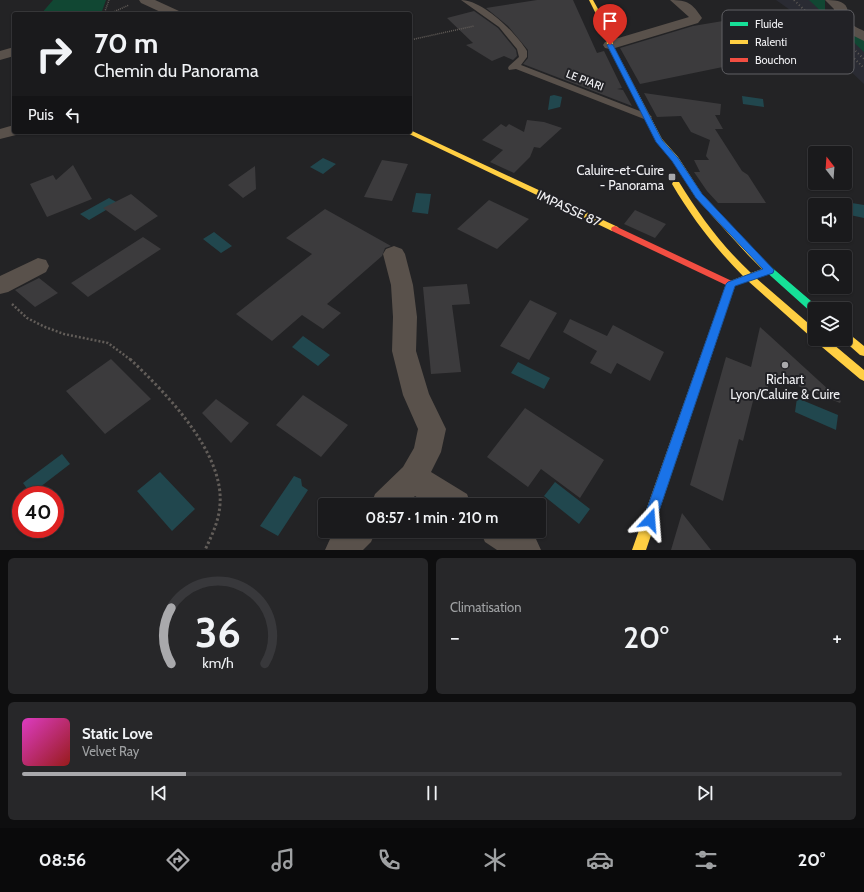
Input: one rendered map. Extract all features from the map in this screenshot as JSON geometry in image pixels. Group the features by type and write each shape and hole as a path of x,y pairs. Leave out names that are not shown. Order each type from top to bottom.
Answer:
{"main road":[{"path":"590,0 608,34 610,45 659,140 675,159 699,196 769,270 808,304"},
{"name":"IMPASSE 87","path":"412,134 731,284"},
{"path":"659,140 663,158"},
{"path":"672,177 680,194 705,229 729,258 808,329"},
{"path":"639,550 731,284 769,270"},
{"path":"852,342 864,352"},
{"path":"828,346 864,376"}],"street":[{"path":"145,0 171,12"},
{"path":"610,45 696,18 692,12 676,0"},
{"path":"832,0 840,7 840,10"},
{"path":"854,31 864,37"},
{"path":"0,56 12,52"},
{"path":"0,134 12,131"},
{"path":"393,498 413,477 426,452 432,429 416,395 404,351 405,317 402,285 394,254"},
{"path":"4,292 38,266"},
{"path":"413,477 445,498"},
{"path":"341,550 353,538"},
{"path":"506,538 524,550"}],"lane":[{"path":"465,0 497,21"},
{"name":"LE PIARI","path":"497,21 524,52 521,61 513,67 647,117"}],"path":[{"path":"105,12 109,0"},
{"path":"112,12 130,4"},
{"path":"412,40 497,21"},
{"path":"4,292 21,314 39,326 77,337 110,343 123,352 163,392 200,437 218,478 221,493 220,511 214,536 205,550"}],"shaded area":[{"path":"776,0 825,0 825,10 790,10"},
{"path":"854,30 864,36 864,84 853,74"}],"green space":[{"path":"53,0 106,0 102,12 43,12"},
{"path":"809,0 825,0 825,10 820,10"},
{"path":"854,31 864,36 864,52 854,43"}],"water":[{"path":"554,95 562,97 560,107 548,110 550,96"},
{"path":"742,96 763,99 764,107 743,104"},
{"path":"323,158 336,164 323,174 310,167"},
{"path":"416,193 431,194 428,214 412,212"},
{"path":"109,198 118,203 89,220 80,214"},
{"path":"852,203 864,205 864,218 852,215"},
{"path":"214,232 232,246 221,253 203,239"},
{"path":"303,336 330,355 318,366 292,347"},
{"path":"518,362 550,378 544,389 511,373"},
{"path":"797,398 838,415 836,430 795,412"},
{"path":"62,454 70,464 41,486 25,486 23,483"},
{"path":"160,472 195,509 172,531 137,491"},
{"path":"294,476 301,479 302,486 308,490 278,536 260,526"},
{"path":"555,482 590,509 579,524 544,496"}],"building":[{"path":"537,0 573,0 597,53 604,51 622,88 617,89 623,90 632,106 523,64 528,58 528,50 508,26 486,8"},
{"path":"474,11 498,28 516,50 517,56 513,60 504,56 492,61 466,45 473,43 447,18"},
{"path":"722,21 722,67 640,84 620,48 693,26"},
{"path":"644,93 721,104 720,115 715,115 723,129 715,129 742,171 748,175 766,203 718,203 707,191 694,172 700,172 694,160 709,160 706,156 710,140 691,132 681,116 657,117"},
{"path":"527,120 544,122 562,128 540,148 534,147 530,157 514,173 490,162 503,150 482,140 501,124 506,127 509,124 524,132"},
{"path":"382,160 408,164 392,201 364,197"},
{"path":"73,165 92,199 47,217 30,184 53,175 56,180"},
{"path":"255,166 256,189 243,198 228,185"},
{"path":"131,194 158,216 135,231 103,208"},
{"path":"489,200 529,219 497,249 457,229"},
{"path":"325,209 391,246 385,248 382,256 327,304 341,313 323,329 302,315 272,341 236,314 312,254 286,238"},
{"path":"635,210 666,224 655,238 624,224"},
{"path":"143,237 161,249 88,297 71,283"},
{"path":"39,278 58,293 35,307 15,290"},
{"path":"467,284 470,304 452,305 461,372 431,374 423,287"},
{"path":"530,300 557,313 529,360 500,346"},
{"path":"570,319 607,336 613,325 664,352 650,381 617,363 611,374 590,363 597,351 563,332"},
{"path":"760,327 841,401 840,403 771,375 766,394 756,389 743,441 739,439 723,501 690,485 726,357 751,367"},
{"path":"111,359 151,399 105,434 66,391"},
{"path":"303,395 348,425 321,457 276,425"},
{"path":"216,399 249,423 231,443 202,413"},
{"path":"525,408 604,460 580,498 541,469 528,487 487,457"},
{"path":"682,513 711,550 671,550"}],"railway":[{"path":"794,0 804,10"},
{"path":"854,50 864,59"},
{"path":"854,58 864,68"}],"traffic: fast":[{"path":"766,267 808,304"}],"traffic: slow":[{"path":"591,0 609,34 610,45 659,140 675,159 699,196 751,253 766,267"},
{"path":"412,134 615,229"},
{"path":"676,184 690,207 721,248 756,284 808,329"},
{"path":"639,550 731,284 769,270"},
{"path":"852,342 864,352"},
{"path":"828,346 864,376"}],"traffic: jam":[{"path":"615,229 731,284"}],"place":[{"name":"Caluire-et-Cuire - Panorama","path":"672,177"},
{"name":"Richart Lyon/Caluire & Cuire","path":"785,365"}],"route":[{"path":"610,45 659,140 675,159 699,196 710,209 769,270 731,284 650,520"}]}
